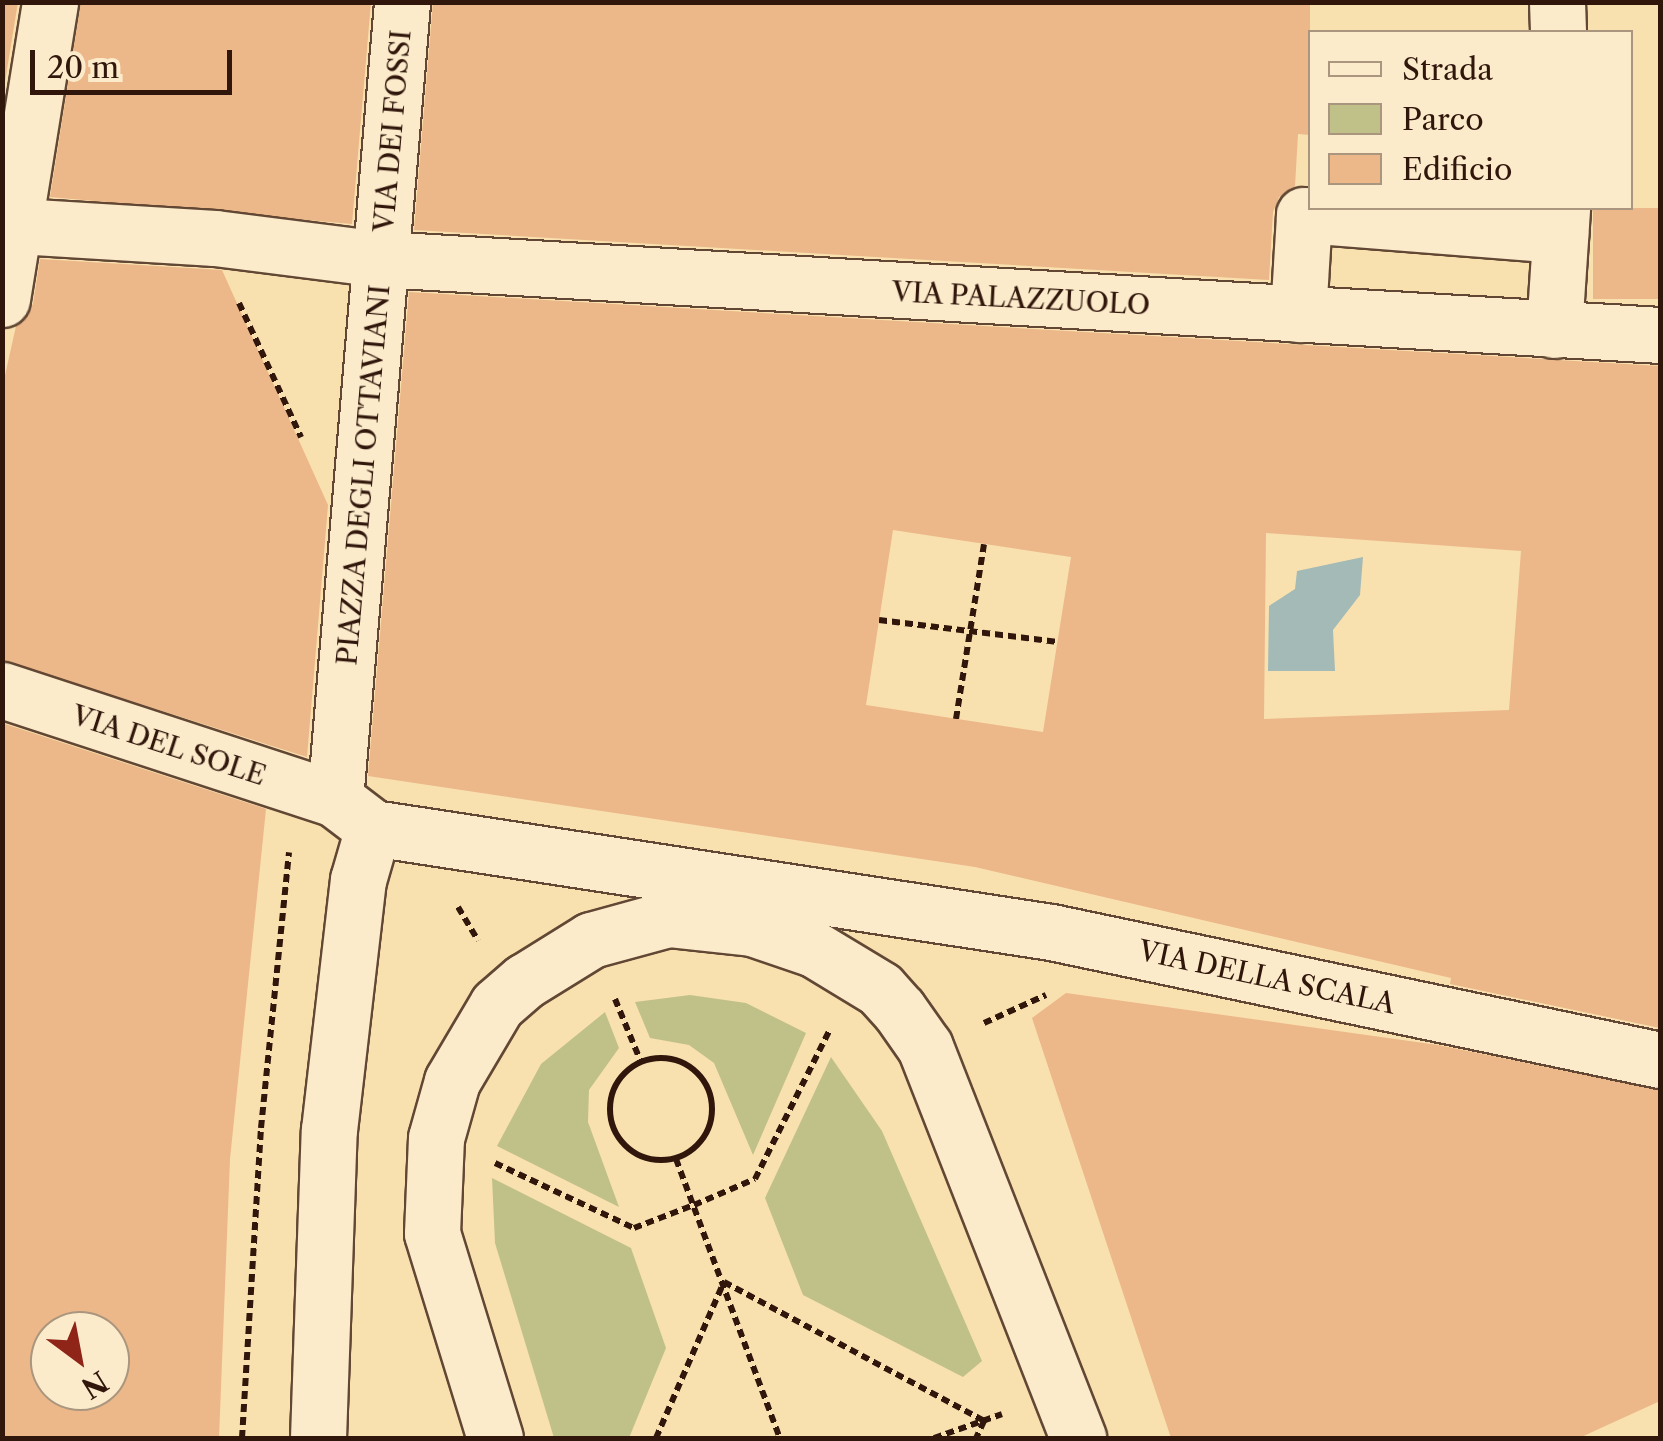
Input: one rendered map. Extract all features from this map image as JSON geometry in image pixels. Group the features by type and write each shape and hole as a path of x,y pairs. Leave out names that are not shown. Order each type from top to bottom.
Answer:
{"street":[{"path":"2,299 10,225 50,2"},
{"name":"VIA DEI FOSSI","path":"381,259 402,2"},
{"path":"1558,2 1558,30"},
{"path":"1298,314 1304,215 1561,221 1554,330"},
{"name":"PIAZZA DEGLI OTTAVIANI","path":"10,225 214,238 381,259 354,814 358,880 329,1130 318,1438"},
{"name":"VIA PALAZZUOLO","path":"381,259 1660,334"},
{"name":"VIA DEL SOLE","path":"2,690 354,814 872,908"},
{"name":"VIA DELLA SCALA","path":"872,908 1052,932 1660,1060"},
{"path":"494,1438 432,1233 436,1138 452,1081 497,1006 559,957 627,926 668,919 752,928 858,974 880,989 924,1047 1078,1438"}],"path":[{"path":"236,297 308,454"},
{"path":"956,719 984,544"},
{"path":"879,620 1058,642"},
{"path":"436,1138 634,1228 694,1205 756,1179 858,974"},
{"path":"924,1047 1060,986"},
{"path":"645,1060 692,1066 711,1093 710,1125 676,1158 630,1150 612,1124 619,1079 645,1060"},
{"path":"676,1158 780,1438"},
{"path":"724,1282 984,1421"},
{"path":"656,1438 724,1282"},
{"path":"934,1438 984,1421"},
{"path":"976,1438 984,1421"}],"green space":[{"path":"690,995 746,1003 806,1033 753,1155 714,1063 689,1045 650,1038 635,1002"},
{"path":"605,1012 619,1048 589,1090 588,1122 619,1207 497,1146 541,1064"},
{"path":"831,1057 882,1131 982,1361 963,1377 803,1295 765,1198"},
{"path":"492,1178 631,1248 666,1348 629,1438 554,1438 495,1243"}],"water":[{"path":"1363,557 1360,595 1333,630 1335,671 1268,671 1269,606 1295,589 1297,571"}],"building":[{"path":"2,2 18,2 2,100"},
{"path":"81,2 371,2 352,224 50,197"},
{"path":"433,2 1310,2 1308,135 1298,134 1295,186 1279,197 1273,212 1269,280 414,230"},
{"path":"1660,208 1660,299 1593,299 1593,210"},
{"path":"40,259 222,270 328,505 307,757 2,660 2,389 16,326 33,304"},
{"path":"409,292 1660,366 1660,1028 1450,984 1451,978 975,867 368,776","holes":["893,530 1071,557 1043,732 866,705","1266,533 1521,551 1509,710 1264,719"]},
{"path":"2,723 266,809 230,1159 219,1438 2,1438"},
{"path":"1066,993 1438,1045 1660,1090 1660,1401 1579,1438 1171,1438 1032,1018"}]}
